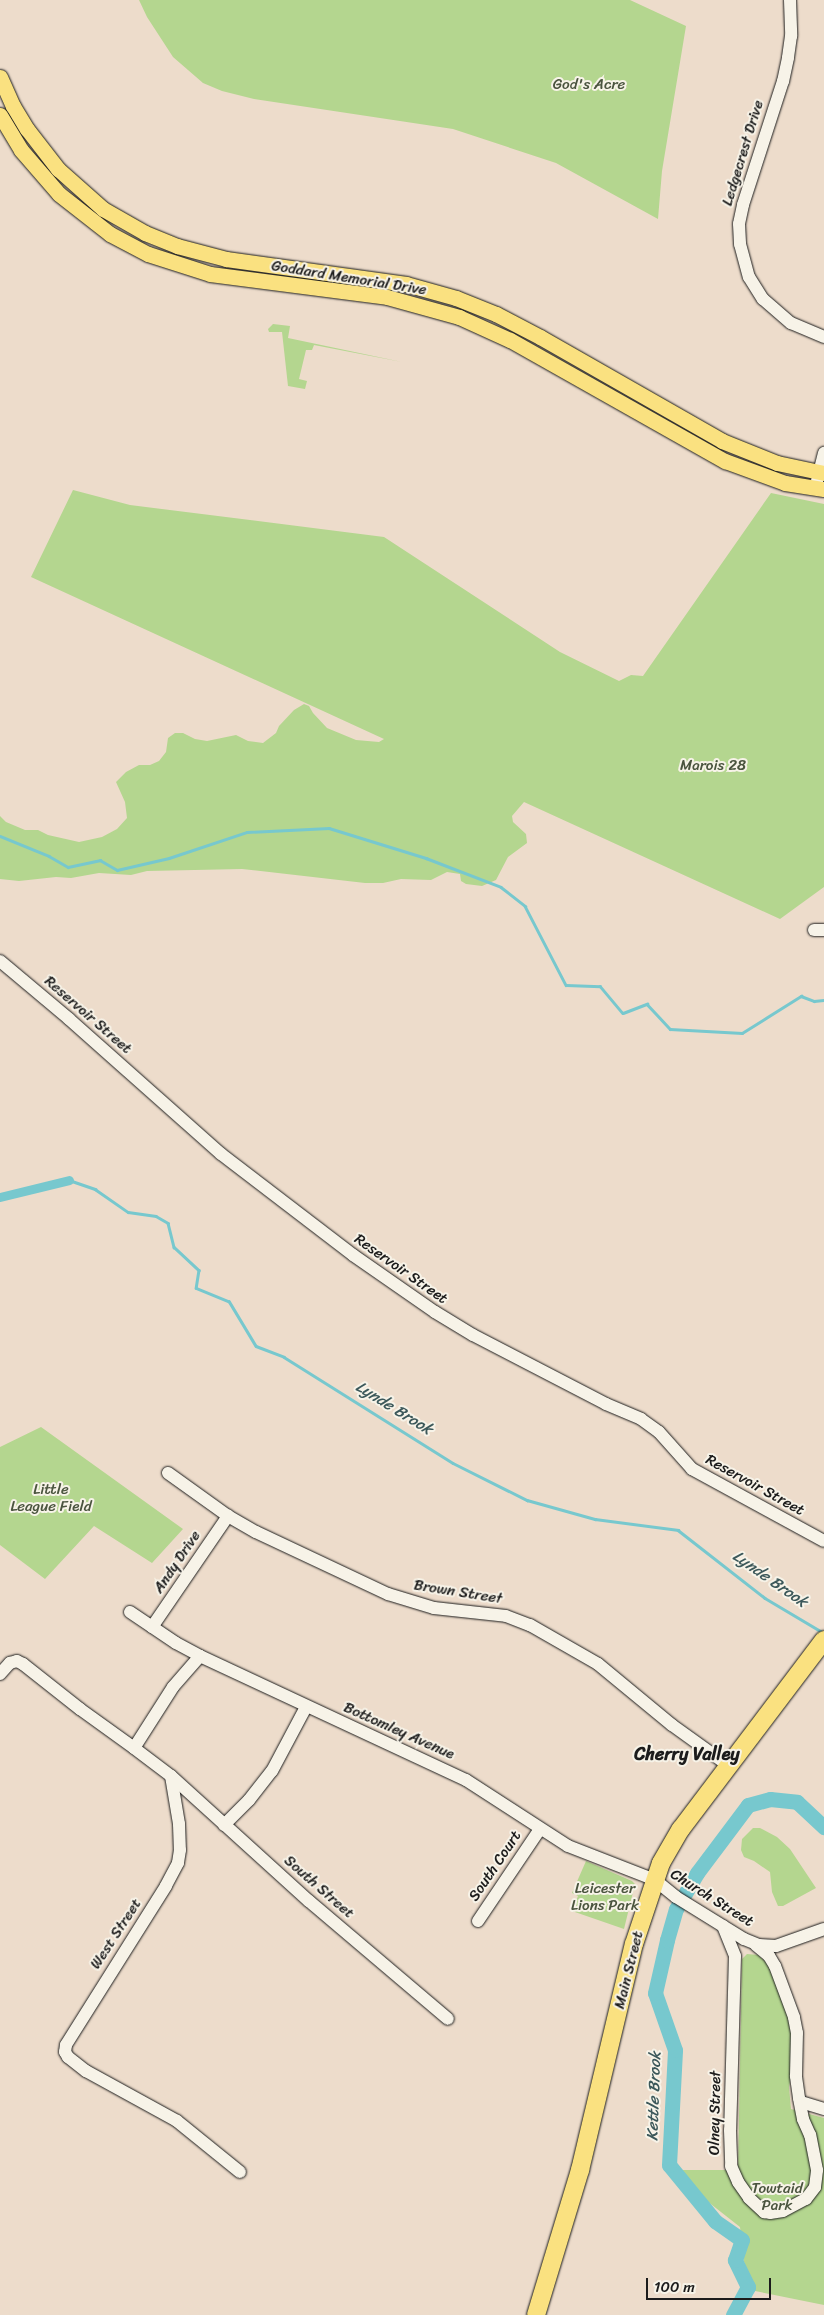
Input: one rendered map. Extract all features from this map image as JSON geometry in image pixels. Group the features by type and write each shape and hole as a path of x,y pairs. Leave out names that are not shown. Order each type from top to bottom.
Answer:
{"highway":[{"name":"Main Street","path":"536,2315 580,2170 634,1944 655,1880 672,1842 824,1641"}],"main road":[{"name":"Goddard Memorial Drive","path":"0,77 13,106 27,130 58,169 103,209 145,233 177,246 226,259 406,284 456,298 496,314 540,337 704,432 758,457 822,472"},
{"name":"Goddard Memorial Drive","path":"0,115 21,150 59,194 104,230 148,254 210,274 387,297 459,316 510,340 725,462 762,476 820,489"}],"street":[{"name":"Ledgecrest Drive","path":"790,0 791,36 786,66 742,205 739,224 740,244 749,277 763,299 791,324 824,336"},
{"path":"820,489 824,453"},
{"name":"Reservoir Street","path":"0,961 77,1026 220,1154 353,1255 435,1312 473,1335 606,1404 641,1419 659,1432 692,1468 824,1541"},
{"name":"Brown Street","path":"168,1473 228,1516 276,1542 398,1598 434,1608 506,1616 526,1623 598,1664 672,1725 729,1766"},
{"name":"Andy Drive","path":"152,1627 228,1516"},
{"name":"Bottomley Avenue","path":"130,1612 200,1656 466,1780 568,1846 655,1880"},
{"path":"134,1748 173,1687 200,1656"},
{"path":"0,1674 13,1662 23,1664 171,1776"},
{"path":"224,1825 249,1800 272,1771 306,1707"},
{"name":"South Street","path":"171,1776 309,1901 448,2019"},
{"name":"West Street","path":"171,1776 179,1824 180,1850 178,1862 170,1880 66,2045 65,2052 68,2057 86,2071 177,2121 240,2172"},
{"name":"South Court","path":"478,1921 540,1829"},
{"name":"Church Street","path":"655,1880 681,1900 754,1943"},
{"name":"Olney Street","path":"723,1926 733,1948 735,1960 730,2158 738,2182 764,2212 776,2213 798,2205 806,2199 815,2187 817,2170 800,2102 796,2076 797,2041 794,2017 775,1966 769,1956 754,1943"},
{"path":"754,1943 764,1946 781,1945 824,1929"},
{"path":"800,2102 824,2109"}],"green space":[{"name":"God's Acre","path":"139,0 630,0 686,26 662,171 658,219 556,163 453,129 254,99 222,91 203,83 173,57 147,17"},
{"path":"273,324 290,326 288,338 402,362 314,345 312,350 306,350 299,379 307,381 305,389 288,386 282,332 269,332 268,329"},
{"name":"Marois 28","path":"73,490 130,505 384,537 560,652 619,681 631,675 643,676 771,493 824,504 824,887 780,919 524,802 512,816 513,822 526,834 527,843 508,857 496,880 482,886 466,884 461,881 460,874 447,872 431,880 401,879 383,883 365,883 242,869 147,871 131,875 99,873 71,878 56,877 19,881 0,879 0,816 6,822 25,830 38,830 48,835 79,842 102,837 117,829 127,818 125,802 116,782 126,772 139,765 150,765 159,761 166,752 168,738 175,733 183,733 195,739 207,741 236,735 248,741 263,743 276,733 279,726 294,710 304,704 309,706 327,728 356,740 379,742 384,739 31,577"},
{"name":"Little League Field","path":"41,1427 183,1529 152,1563 94,1526 45,1579 0,1545 0,1447"},
{"path":"753,1828 760,1828 777,1837 790,1849 816,1888 783,1906 778,1906 772,1892 770,1872 754,1861 744,1857 741,1850 742,1839"},
{"name":"Leicester Lions Park","path":"586,1861 635,1884 624,1929 572,1911 578,1896 572,1893"},
{"name":"Towtaid Park","path":"747,1954 758,1955 768,1964 793,2031 795,2058 789,2087 791,2109 824,2118 824,2305 755,2291 744,2262 740,2227 693,2190 678,2170 738,2170 742,1959"}],"waterway":[{"path":"0,836 49,856 68,867 100,860 117,870 169,858 247,832 329,828 426,858 501,887 525,906 566,985 600,986 623,1013 647,1004 670,1029 742,1033 801,996 814,1001 824,1000"},
{"name":"Lynde Brook","path":"69,1180 95,1189 128,1212 156,1216 168,1223 174,1247 199,1270 196,1288 229,1301 256,1346 284,1357 453,1463 527,1500 595,1519 678,1530 765,1598 824,1633"},
{"name":"Lynde Brook","path":"0,1197 69,1180"},
{"name":"Kettle Brook","path":"733,2315 748,2287 735,2260 742,2240 715,2221 669,2165 675,2050 655,1993 676,1909 697,1873 748,1805 770,1799 797,1802 824,1827"}],"district":[{"name":"Cherry Valley","path":"687,1754"}]}
